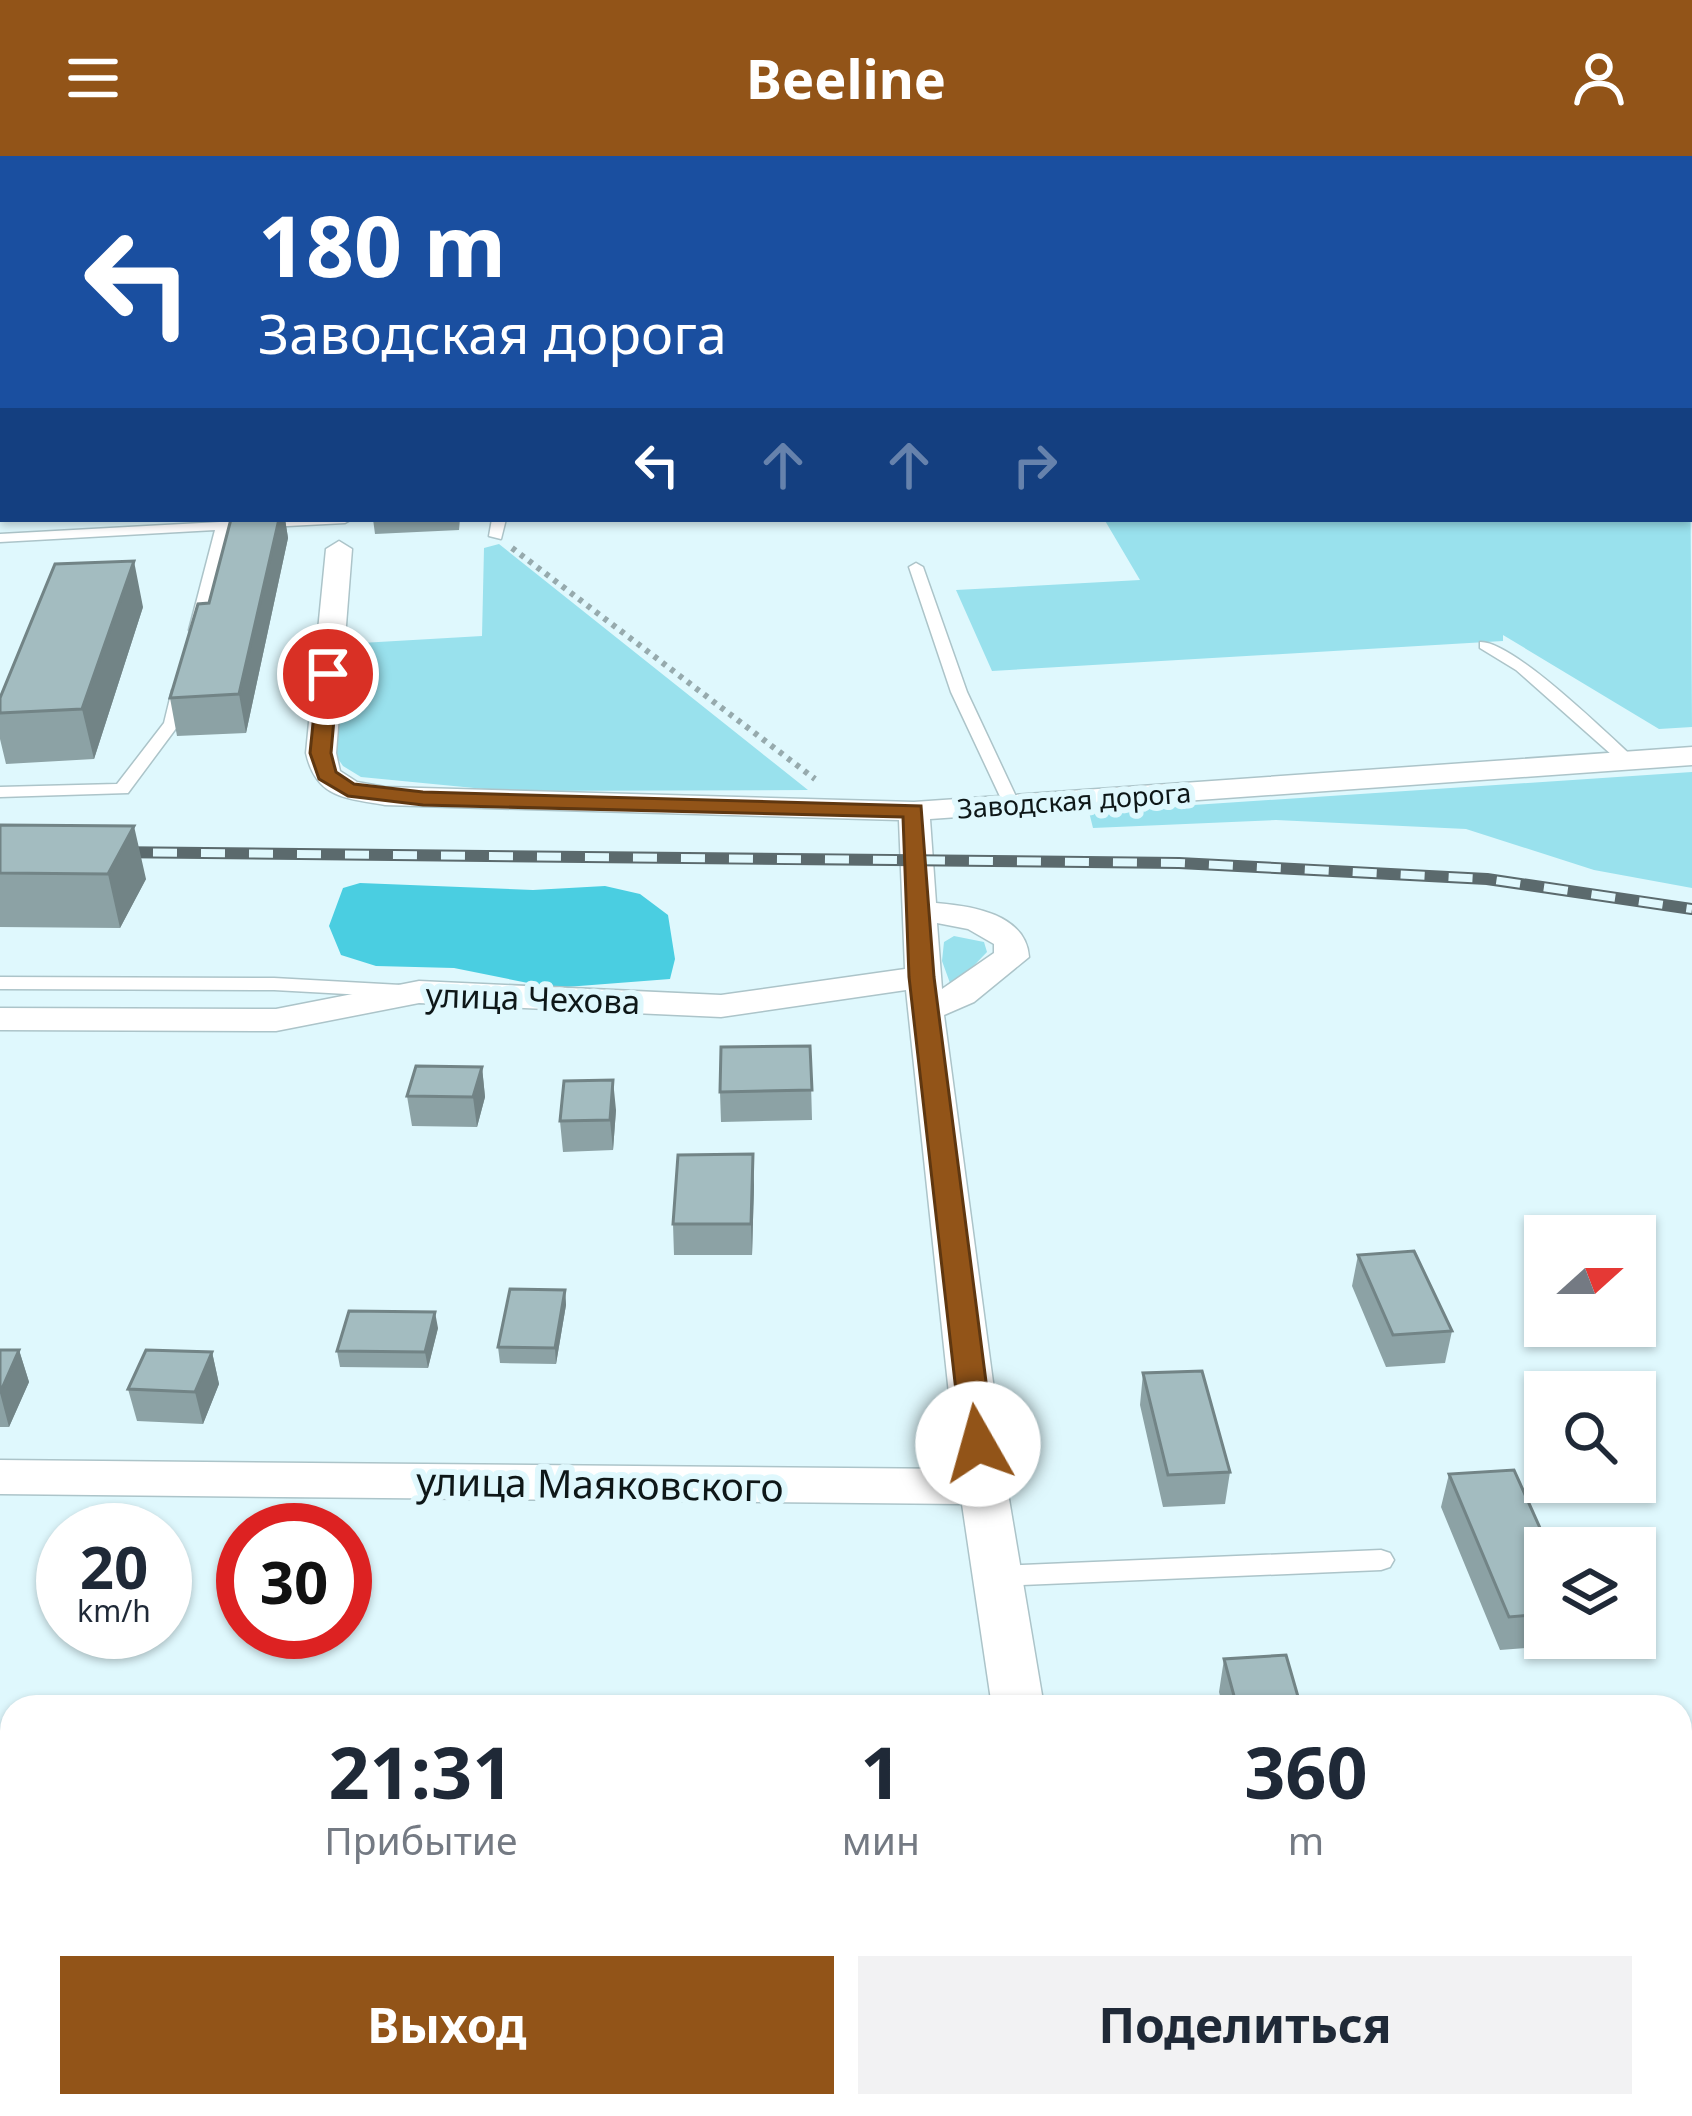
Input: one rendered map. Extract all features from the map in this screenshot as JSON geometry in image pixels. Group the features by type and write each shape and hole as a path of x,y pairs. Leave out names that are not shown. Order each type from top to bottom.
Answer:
{"street":[{"name":"Заводская дорога","path":"343,529 321,753 326,775 348,789 423,799 914,811 1692,756"},
{"path":"914,811 923,993 983,1487 1016,1695"},
{"name":"улица Чехова","path":"0,1019 276,1020 419,992 721,1006 962,994 1012,957 1011,941 996,927 948,913 920,912"},
{"name":"улица Маяковского","path":"0,1477 983,1487"}],"lane":[{"path":"496,536 498,522"},
{"path":"189,657 222,526"},
{"path":"0,538 222,526 343,529"},
{"path":"916,567 959,692 1012,805"},
{"path":"1485,645 1521,667 1627,760"},
{"path":"0,792 122,789 172,723 183,679"},
{"path":"0,983 274,984 419,992"},
{"path":"998,1576 1381,1559"}],"path":[{"path":"496,536 856,810"}],"shaded area":[{"path":"1106,522 1691,522 1692,727 1659,729 1503,635 1503,641 992,671 956,590 1140,580"},
{"path":"499,544 808,790 505,791 361,777 343,766 332,750 344,644 482,636 484,548"},
{"path":"1692,772 1692,888 1594,870 1466,829 1276,820 1093,828 1089,812"},
{"path":"360,883 533,890 605,886 640,894 668,915 675,959 670,979 553,988 454,968 376,966 341,955 329,926 343,888"},
{"path":"954,936 984,942 987,952 960,980 950,983 942,961 944,942"}],"building":[{"path":"230,522 278,522 239,694 170,698 198,604 209,603"},
{"path":"134,561 82,709 0,713 0,698 55,564"},
{"path":"0,825 134,826 108,874 0,873"},
{"path":"810,1046 812,1090 720,1092 721,1047"},
{"path":"416,1066 482,1067 473,1097 407,1096"},
{"path":"613,1080 610,1120 560,1121 564,1081"},
{"path":"753,1154 751,1224 673,1224 678,1155"},
{"path":"1414,1251 1452,1331 1393,1335 1358,1255"},
{"path":"510,1289 565,1290 555,1348 498,1347"},
{"path":"349,1311 435,1312 425,1352 337,1351"},
{"path":"0,1350 19,1350 0,1393"},
{"path":"146,1350 212,1352 195,1392 128,1389"},
{"path":"1202,1371 1230,1472 1168,1475 1143,1373"},
{"path":"1514,1470 1524,1503 1529,1503 1540,1527 1524,1527 1524,1616 1509,1617 1449,1474"},
{"path":"1286,1655 1298,1695 1234,1695 1224,1659"}],"railway":[{"path":"105,852 1179,863 1487,879 1692,909"}],"route":[{"path":"328,674 321,753 326,775 348,789 423,799 914,811 922,977 978,1444"}]}
